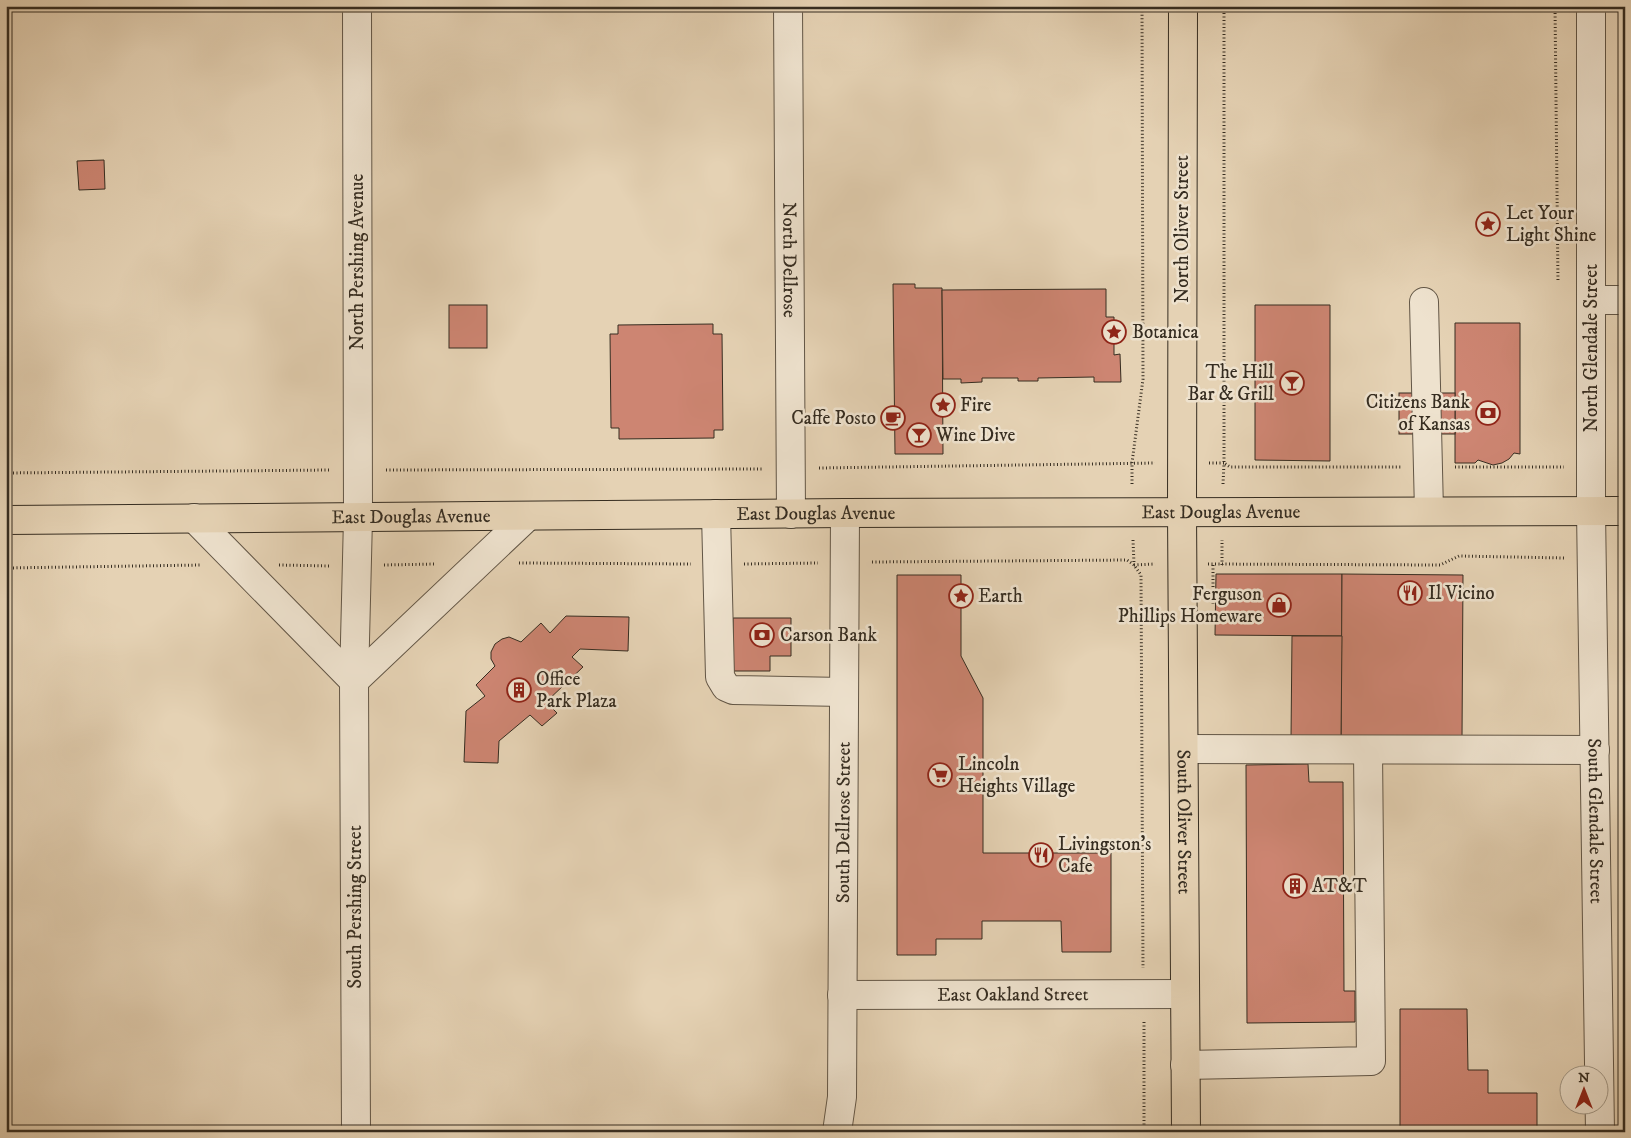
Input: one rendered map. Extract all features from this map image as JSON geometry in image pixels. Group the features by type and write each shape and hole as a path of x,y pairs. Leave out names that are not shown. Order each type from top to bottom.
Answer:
{"main road":[{"name":"North Oliver Street","path":"1182,6 1182,512"},
{"name":"East Douglas Avenue","path":"6,520 716,514 1625,511"},
{"name":"South Oliver Street","path":"1182,512 1186,1132"}],"street":[{"name":"North Pershing Avenue","path":"357,6 358,518"},
{"name":"North Dellrose","path":"788,6 791,514"},
{"name":"North Glendale Street","path":"1591,6 1591,511"},
{"path":"1591,300 1625,300"},
{"path":"1424,302 1429,511"},
{"name":"South Glendale Street","path":"1591,511 1600,1132"},
{"path":"716,514 720,677 726,687 733,690 844,692"},
{"name":"South Dellrose Street","path":"836,1132 842,1097 845,514"},
{"path":"194,518 354,681 527,517"},
{"name":"South Pershing Street","path":"356,1132 354,681 358,518"},
{"path":"1184,749 1595,750"},
{"path":"1186,1065 1371,1061 1368,750"},
{"name":"East Oakland Street","path":"842,995 1185,994"}],"path":[{"path":"1132,463 1143,379 1142,6"},
{"path":"1224,6 1224,463"},
{"path":"1555,6 1558,282"},
{"path":"6,473 791,469 1132,463 1224,463 1230,468 1591,467"},
{"path":"6,568 240,564 356,566 479,563 718,564 1127,560 1134,564 1440,566 1459,556 1623,558 1624,677"},
{"path":"1134,564 1140,575 1144,1132"}],"building":[{"path":"985,6 1008,6 1008,11 985,11"},
{"path":"104,160 105,189 79,190 77,161"},
{"path":"893,284 915,284 915,288 942,288 943,454 895,454"},
{"path":"1106,289 1106,317 1114,317 1114,355 1120,354 1121,382 1094,382 1094,377 1038,378 1038,381 1018,381 1018,378 982,378 982,382 961,383 961,379 943,379 942,290"},
{"path":"449,305 487,305 487,348 449,348"},
{"name":"The Hill Bar & Grill","path":"1255,305 1330,305 1330,461 1255,460"},
{"name":"Citizens Bank of Kansas","path":"1455,323 1520,323 1520,454 1514,453 1502,463 1493,465 1478,460 1475,463 1455,463"},
{"path":"713,324 713,334 722,334 723,430 714,430 714,438 619,439 619,428 611,428 610,334 618,334 618,325"},
{"path":"1399,393 1455,393 1455,434 1399,434"},
{"name":"Ferguson Phillips Homeware","path":"1216,574 1342,574 1342,636 1215,635"},
{"path":"1342,574 1463,575 1462,738 1341,738"},
{"name":"Lincoln Heights Village","path":"897,575 961,575 961,656 983,698 983,853 1111,853 1111,952 1062,952 1061,921 982,921 982,939 936,939 936,955 897,955"},
{"name":"Office Park Plaza","path":"566,616 629,617 628,651 580,649 572,657 583,667 546,702 557,713 542,726 530,715 499,741 498,763 464,762 466,711 485,696 476,685 495,666 491,659 491,652 495,644 509,637 521,642 541,623 550,633"},
{"name":"Carson Bank","path":"733,618 791,618 791,656 770,656 770,671 733,671"},
{"path":"1292,636 1342,636 1341,738 1291,738"},
{"name":"AT&T","path":"1308,764 1309,782 1343,782 1344,991 1355,991 1355,1022 1247,1023 1246,765"},
{"path":"1400,1009 1467,1009 1468,1070 1488,1070 1488,1093 1537,1093 1537,1132 1400,1132"}],"place":[{"name":"Let Your Light Shine","path":"1488,224"},
{"name":"Botanica","path":"1114,332"},
{"name":"The Hill Bar & Grill","path":"1292,383"},
{"name":"Fire","path":"943,405"},
{"name":"Citizens Bank of Kansas","path":"1488,413"},
{"name":"Caffe Posto","path":"893,418"},
{"name":"Wine Dive","path":"919,435"},
{"name":"Il Vicino","path":"1410,593"},
{"name":"Earth","path":"961,596"},
{"name":"Ferguson Phillips Homeware","path":"1279,605"},
{"name":"Carson Bank","path":"762,635"},
{"name":"Office Park Plaza","path":"519,690"},
{"name":"Lincoln Heights Village","path":"940,775"},
{"name":"Livingston's Cafe","path":"1041,855"},
{"name":"AT&T","path":"1295,886"}]}
